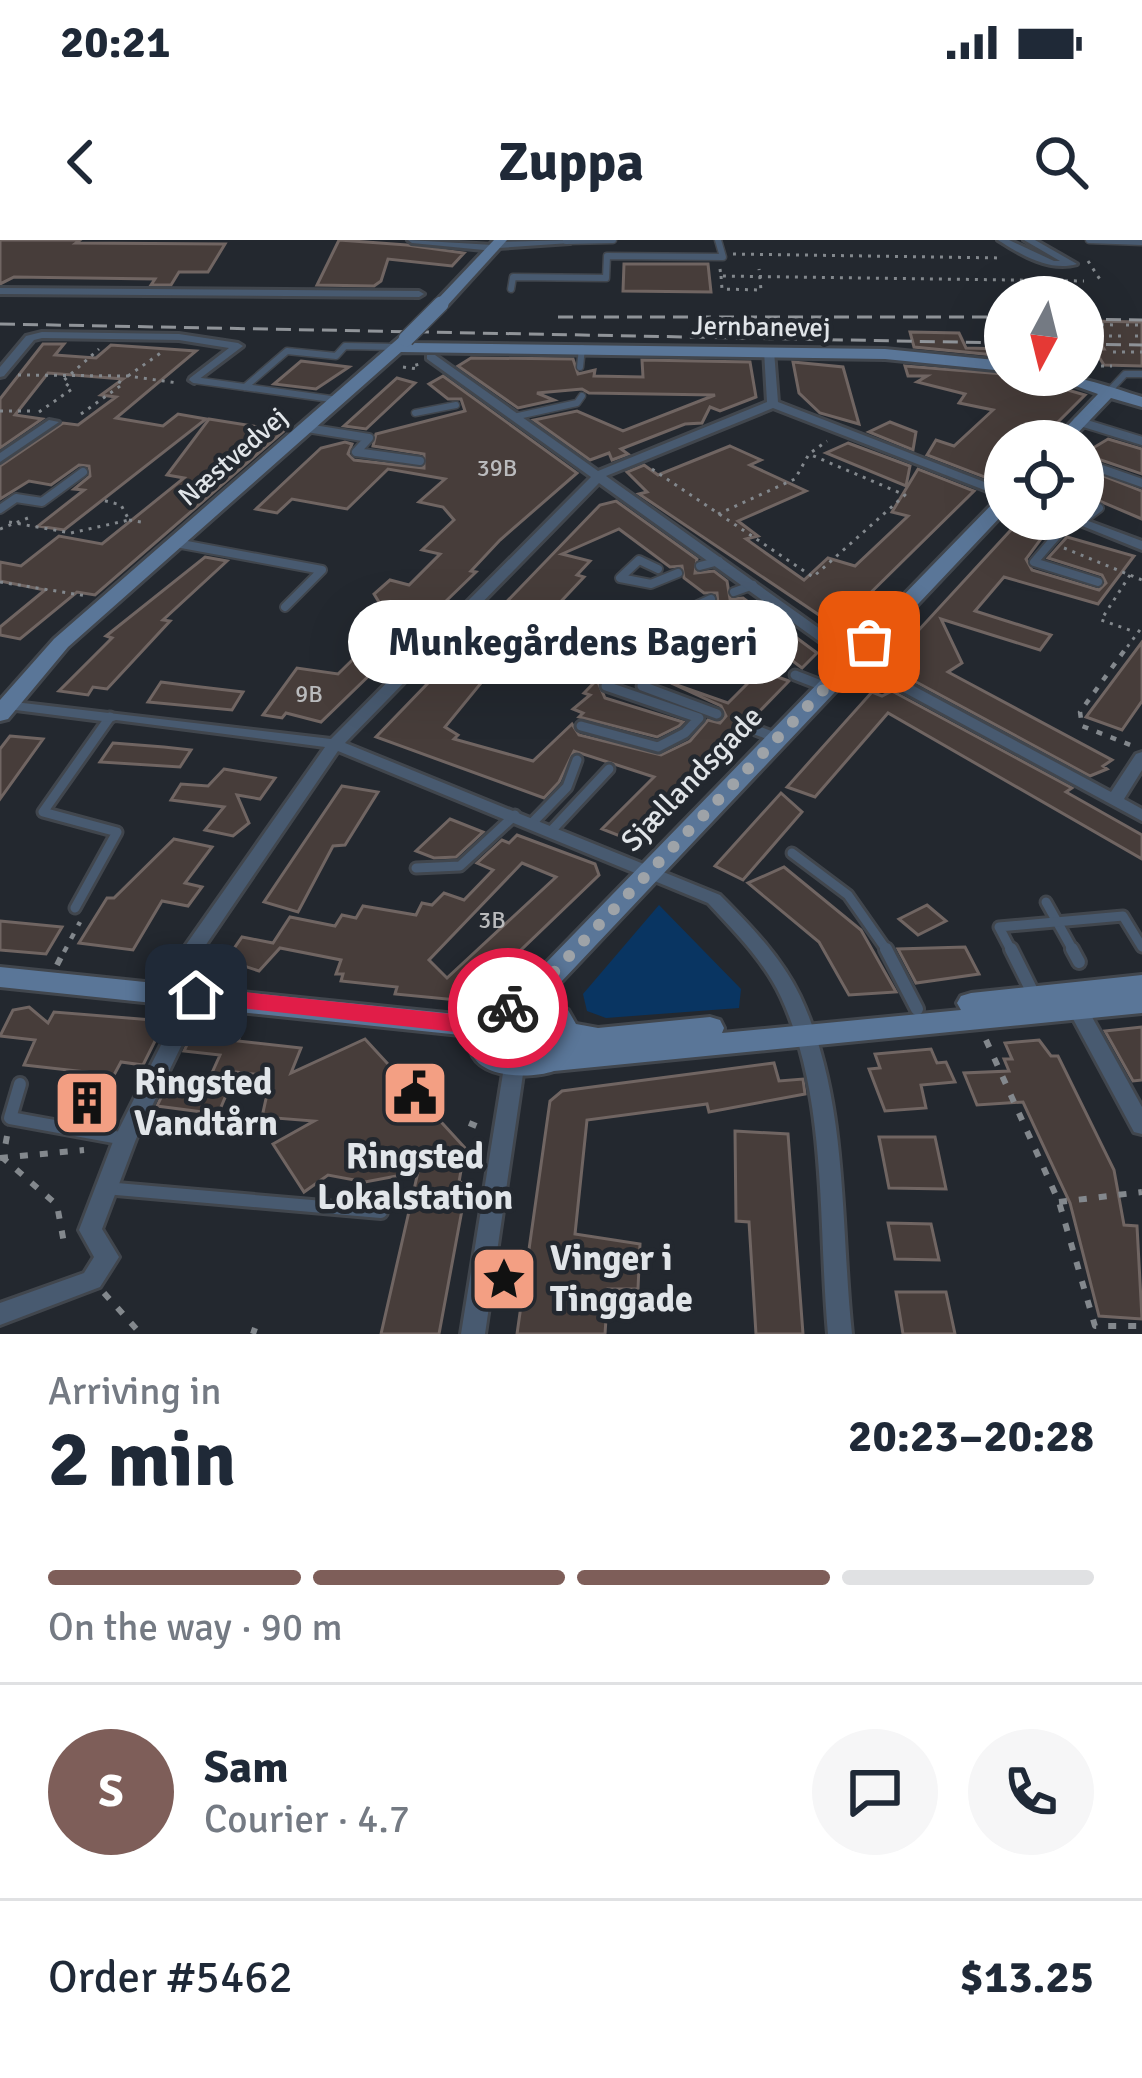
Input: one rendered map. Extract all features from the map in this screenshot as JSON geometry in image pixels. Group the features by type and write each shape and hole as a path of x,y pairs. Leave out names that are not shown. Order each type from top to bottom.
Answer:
{"street":[{"path":"412,240 568,241"},
{"path":"1002,240 1052,264 1072,264 1028,240"},
{"name":"Næstvedvej","path":"2,708 39,665 110,600 399,352 497,244"},
{"path":"0,291 419,294"},
{"path":"5,375 33,336 183,337 238,346 194,380"},
{"name":"Jernbanevej","path":"399,352 423,361 516,347"},
{"name":"Jernbanevej","path":"399,352 516,347 769,351 984,363"},
{"path":"769,351 773,404"},
{"path":"423,361 518,416 853,658 1142,816"},
{"path":"1104,388 1142,398"},
{"path":"1079,420 1110,390"},
{"path":"164,992 335,744 601,474 773,404 984,488"},
{"path":"0,458 53,422"},
{"name":"Sjællandsgade","path":"533,1005 551,975 984,519"},
{"path":"1104,532 1142,547"},
{"path":"2,708 335,744 651,869 714,899 751,931 777,967 819,1064 840,1334"},
{"path":"1114,801 1142,753"},
{"path":"0,976 483,1027 505,1009 533,1005 556,1015 567,1033 598,1039 976,1018 1039,1004"},
{"path":"1074,1001 1142,986"},
{"path":"0,1314 92,1280 107,1257 89,1230 122,1147 196,995"},
{"path":"483,1027 490,1055 514,1067 917,1009 1074,1001 1142,1003"},
{"path":"1074,1001 1142,1126"},
{"path":"551,1060 567,1033"},
{"path":"473,1334 514,1067"}],"lane":[{"path":"568,241 613,240"},
{"path":"511,289 512,277 606,278 608,256 720,255 718,240"},
{"path":"1089,240 1142,242"},
{"path":"547,292 549,277"},
{"path":"580,292 581,278"},
{"path":"245,387 287,351 336,356 345,346 399,352"},
{"path":"580,367 582,348"},
{"path":"1110,390 1125,374 1142,374"},
{"path":"194,380 338,400"},
{"path":"518,416 577,403 582,396"},
{"path":"415,413 456,405"},
{"path":"308,428 369,438 356,452 368,456 420,461"},
{"path":"1104,430 1142,441"},
{"path":"1104,470 1142,483"},
{"path":"0,509 16,497 42,502 82,472"},
{"path":"1054,540 1034,562 1098,582"},
{"path":"176,543 322,570 285,607"},
{"path":"658,569 639,560 620,578 651,584 678,573"},
{"path":"700,566 719,561"},
{"path":"734,592 753,585"},
{"path":"649,627 711,598"},
{"path":"724,638 767,665"},
{"path":"670,657 642,686 707,714"},
{"path":"795,675 826,687"},
{"path":"607,686 707,714"},
{"path":"580,726 657,749 678,744 707,714"},
{"path":"75,908 117,832 44,812 116,718"},
{"path":"745,726 777,738"},
{"path":"416,868 437,874 463,869 567,787 577,760"},
{"path":"552,830 609,769"},
{"path":"792,853 848,895 888,952 917,1009"},
{"path":"1046,902 1079,962"},
{"path":"1039,1004 999,927 1123,916 1142,946"},
{"path":"20,1084 10,1118 122,1147"},
{"path":"104,1188 381,1212"}],"path":[{"path":"758,269 761,290 722,289 720,255 1014,258"},
{"path":"721,276 984,279"},
{"path":"1104,327 1114,325"},
{"path":"1126,325 1142,325"},
{"path":"1104,333 1121,336"},
{"path":"0,411 36,411 72,389 62,382 110,335"},
{"path":"1135,336 1142,336"},
{"path":"5,375 116,380 183,337"},
{"path":"399,352 423,361"},
{"path":"1113,352 1142,353 1134,354 1113,352"},
{"path":"128,376 178,384 194,380"},
{"path":"81,414 123,384 116,380"},
{"path":"36,411 53,422"},
{"path":"718,514 795,479 809,454 842,430"},
{"path":"637,460 813,578 905,495 809,454"},
{"path":"103,500 121,505 129,520"},
{"path":"8,522 71,533 129,520 146,524"},
{"path":"1051,543 1142,580"},
{"path":"1130,575 1101,620 1140,630 1081,712 1082,726 1142,753"},
{"path":"0,582 110,600"},
{"path":"49,980 80,923 75,908"},
{"path":"976,1018 1059,1202 1095,1326 1142,1326"},
{"path":"2,1158 10,1118"},
{"path":"2,1158 122,1147"},
{"path":"2,1158 57,1205 64,1243"},
{"path":"1059,1202 1142,1192"},
{"path":"92,1280 141,1334"}],"shaded area":[{"path":"659,905 741,989 739,1008 606,1018 587,1011 583,994"},
{"path":"519,1017 536,1018 550,1032 548,1045 536,1054 511,1054 499,1043 499,1030"}],"building":[{"path":"0,240 225,244 208,272 179,272 171,285 151,285 155,279 14,277 0,284"},
{"path":"339,240 464,253 452,266 388,259 381,281 374,286 317,285"},
{"path":"624,264 708,264 711,292 623,291"},
{"path":"1104,321 1142,322 1142,366 1104,365"},
{"path":"910,332 959,333 966,348 984,348 984,354 914,347"},
{"path":"43,344 64,344 55,355 96,358 111,345 196,351 116,418 163,426 178,414 206,419 64,530 38,526 84,490 74,489 90,476 89,466 79,465 51,485 29,481 0,499 0,466 63,423 78,425 116,397 101,395 123,379 48,373 15,415 42,419 0,448 0,399"},
{"path":"471,358 573,359 578,374 595,370 594,376 643,377 642,360 750,362 756,397 720,411 710,407 702,423 685,424 621,449 628,454 612,460 609,453 590,460 534,420 577,411 623,431 715,395 589,393 582,389 537,393 554,400 518,408 458,366"},
{"path":"301,361 349,367 316,389 274,384"},
{"path":"793,362 843,367 859,424 820,413 799,393"},
{"path":"905,366 984,372 984,396 1084,396 1060,420 984,420 984,477 927,455 936,440 954,446 993,410 959,403 965,394 917,382 927,376 908,376"},
{"path":"443,376 577,473 500,540 471,571 476,572 321,722 286,713 282,718 263,715 297,668 338,674 387,626 395,628 374,594 390,580 409,585 440,554 422,550 454,520 443,507 419,502 445,479 388,469 347,509 292,499 277,513 256,509 321,448 345,442 352,444 348,454 354,460 424,468 424,454 373,446 376,434 465,411 461,399 448,399 429,384"},
{"path":"397,378 415,383 366,429 344,426"},
{"path":"209,419 284,431 95,595 77,592 20,639 0,635 0,627 45,590 0,581 0,562 21,566 59,536 102,544 184,478 167,475"},
{"path":"890,422 916,432 913,450 869,432"},
{"path":"1104,441 1142,449 1142,474 1104,461"},
{"path":"848,443 910,466 906,486 826,453"},
{"path":"730,446 761,460 750,465 806,491 738,521 758,536 746,539 804,580 828,558 855,566 908,516 892,512 918,469 974,491 851,612 863,621 840,629 639,494 647,492 627,472 644,465 658,475"},
{"path":"1104,476 1142,491 1142,519 1104,503"},
{"path":"616,501 697,559 695,573 714,571 727,581 730,599 743,598 817,653 802,668 737,619 718,632 703,656 657,645 621,682 605,677 598,682 605,698 683,722 679,726 657,737 579,717 583,713 573,709 590,695 584,693 630,646 729,613 718,604 717,593 704,593 684,578 682,566 670,567 619,529 562,554 590,561 577,575 584,577 552,611 574,617 552,641 508,630 470,673 486,677 445,727 458,735 454,739 533,761 572,724 579,735 661,755 690,741 708,720 720,723 726,716 721,706 671,683 728,703 760,671 789,681 752,719 738,720 739,733 636,838 602,829 654,777 574,751 559,782 544,798 376,737 600,505"},
{"path":"1002,540 1040,540 1026,559 1032,570 1099,590 1106,583 1102,575 1048,558 1064,540 1134,556 1098,604 1004,577 975,611 1051,635 1040,650 941,619 962,663 948,672 1112,760 1103,766 1107,769 1090,776 907,677 893,658"},
{"path":"205,557 227,561 163,620 170,621 107,689 93,687 88,695 59,691 112,638 106,636"},
{"path":"1142,642 1142,701 1122,730 1086,717"},
{"path":"161,682 243,692 232,710 148,702"},
{"path":"892,691 1072,788 1066,792 1142,835 1142,859 888,713 815,797 787,787 872,692 882,696"},
{"path":"10,736 43,739 0,799 0,749"},
{"path":"113,743 191,750 180,767 100,762"},
{"path":"224,769 275,778 260,799 237,795 249,823 233,836 205,830 224,807 171,800 181,784 208,786"},
{"path":"342,786 378,792 345,845 333,846 298,912 264,902"},
{"path":"781,793 802,812 743,880 715,866"},
{"path":"450,819 483,832 456,857 434,858 416,851"},
{"path":"517,835 595,864 599,875 473,996 457,1000 395,994 397,987 341,981 343,974 336,974 341,960 280,948 259,971 226,960 242,937 273,943 290,917 335,926 342,915 356,918 363,906 416,915 422,903 432,905 444,893 464,900 493,870 477,863 502,840 509,843","holes":["522,863 556,877 447,978 429,960"]},
{"path":"174,839 212,847 185,883 202,887 188,906 162,901 133,950 79,943 107,898 114,898"},
{"path":"784,867 861,930 896,992 849,995 819,942 748,883"},
{"path":"927,905 946,921 918,935 899,919"},
{"path":"0,921 62,927 46,954 0,950"},
{"path":"965,947 979,974 916,983 898,949"},
{"path":"29,1007 48,1023 54,1012 165,1021 143,1065 121,1062 107,1088 110,1098 104,1111 81,1120 70,1118 63,1107 86,1072 24,1065 35,1040 0,1036 13,1010"},
{"path":"206,1026 242,1031 238,1041 301,1048 291,1073 365,1039 465,1148 459,1182 467,1183 439,1334 381,1334 418,1172 365,1182 328,1175 304,1192 273,1144 314,1121 262,1117 271,1076 236,1072 218,1114 157,1106 165,1089 194,1093 206,1086 220,1055 184,1051 192,1034 202,1036"},
{"path":"1142,1027 1142,1080 1133,1081 1105,1031"},
{"path":"1039,1040 1051,1056 1058,1056 1114,1170 1124,1225 1137,1226 1142,1319 1099,1316 1070,1203 1023,1102 977,1105 964,1073 1009,1071 1004,1059 1012,1059 1005,1043"},
{"path":"931,1049 937,1063 946,1062 955,1082 921,1085 926,1108 885,1111 869,1069 880,1068 875,1054"},
{"path":"774,1063 779,1081 803,1079 805,1094 709,1112 707,1104 587,1120 575,1234 640,1244 638,1289 608,1289 605,1334 517,1334 550,1101 562,1091"},
{"path":"735,1131 788,1134 803,1334 756,1334 749,1222 736,1221"},
{"path":"879,1137 935,1137 946,1189 889,1188"},
{"path":"888,1223 931,1224 939,1260 895,1259"},
{"path":"896,1292 946,1292 955,1334 903,1334"}],"railway":[{"path":"558,317 984,317"},
{"path":"1104,319 1142,320"},
{"path":"0,324 984,343"},
{"path":"1104,344 1142,345"}],"way so far":[{"path":"508,1008 533,1005 551,975 869,642"}],"place":[{"name":"Munkegårdens Bageri","path":"869,642"},
{"name":"Ringsted Lokalstation","path":"415,1093"},
{"name":"Ringsted Vandtårn","path":"87,1103"},
{"name":"Vinger i Tinggade","path":"504,1279"}],"route":[{"path":"196,995 483,1027 508,1008"}]}
